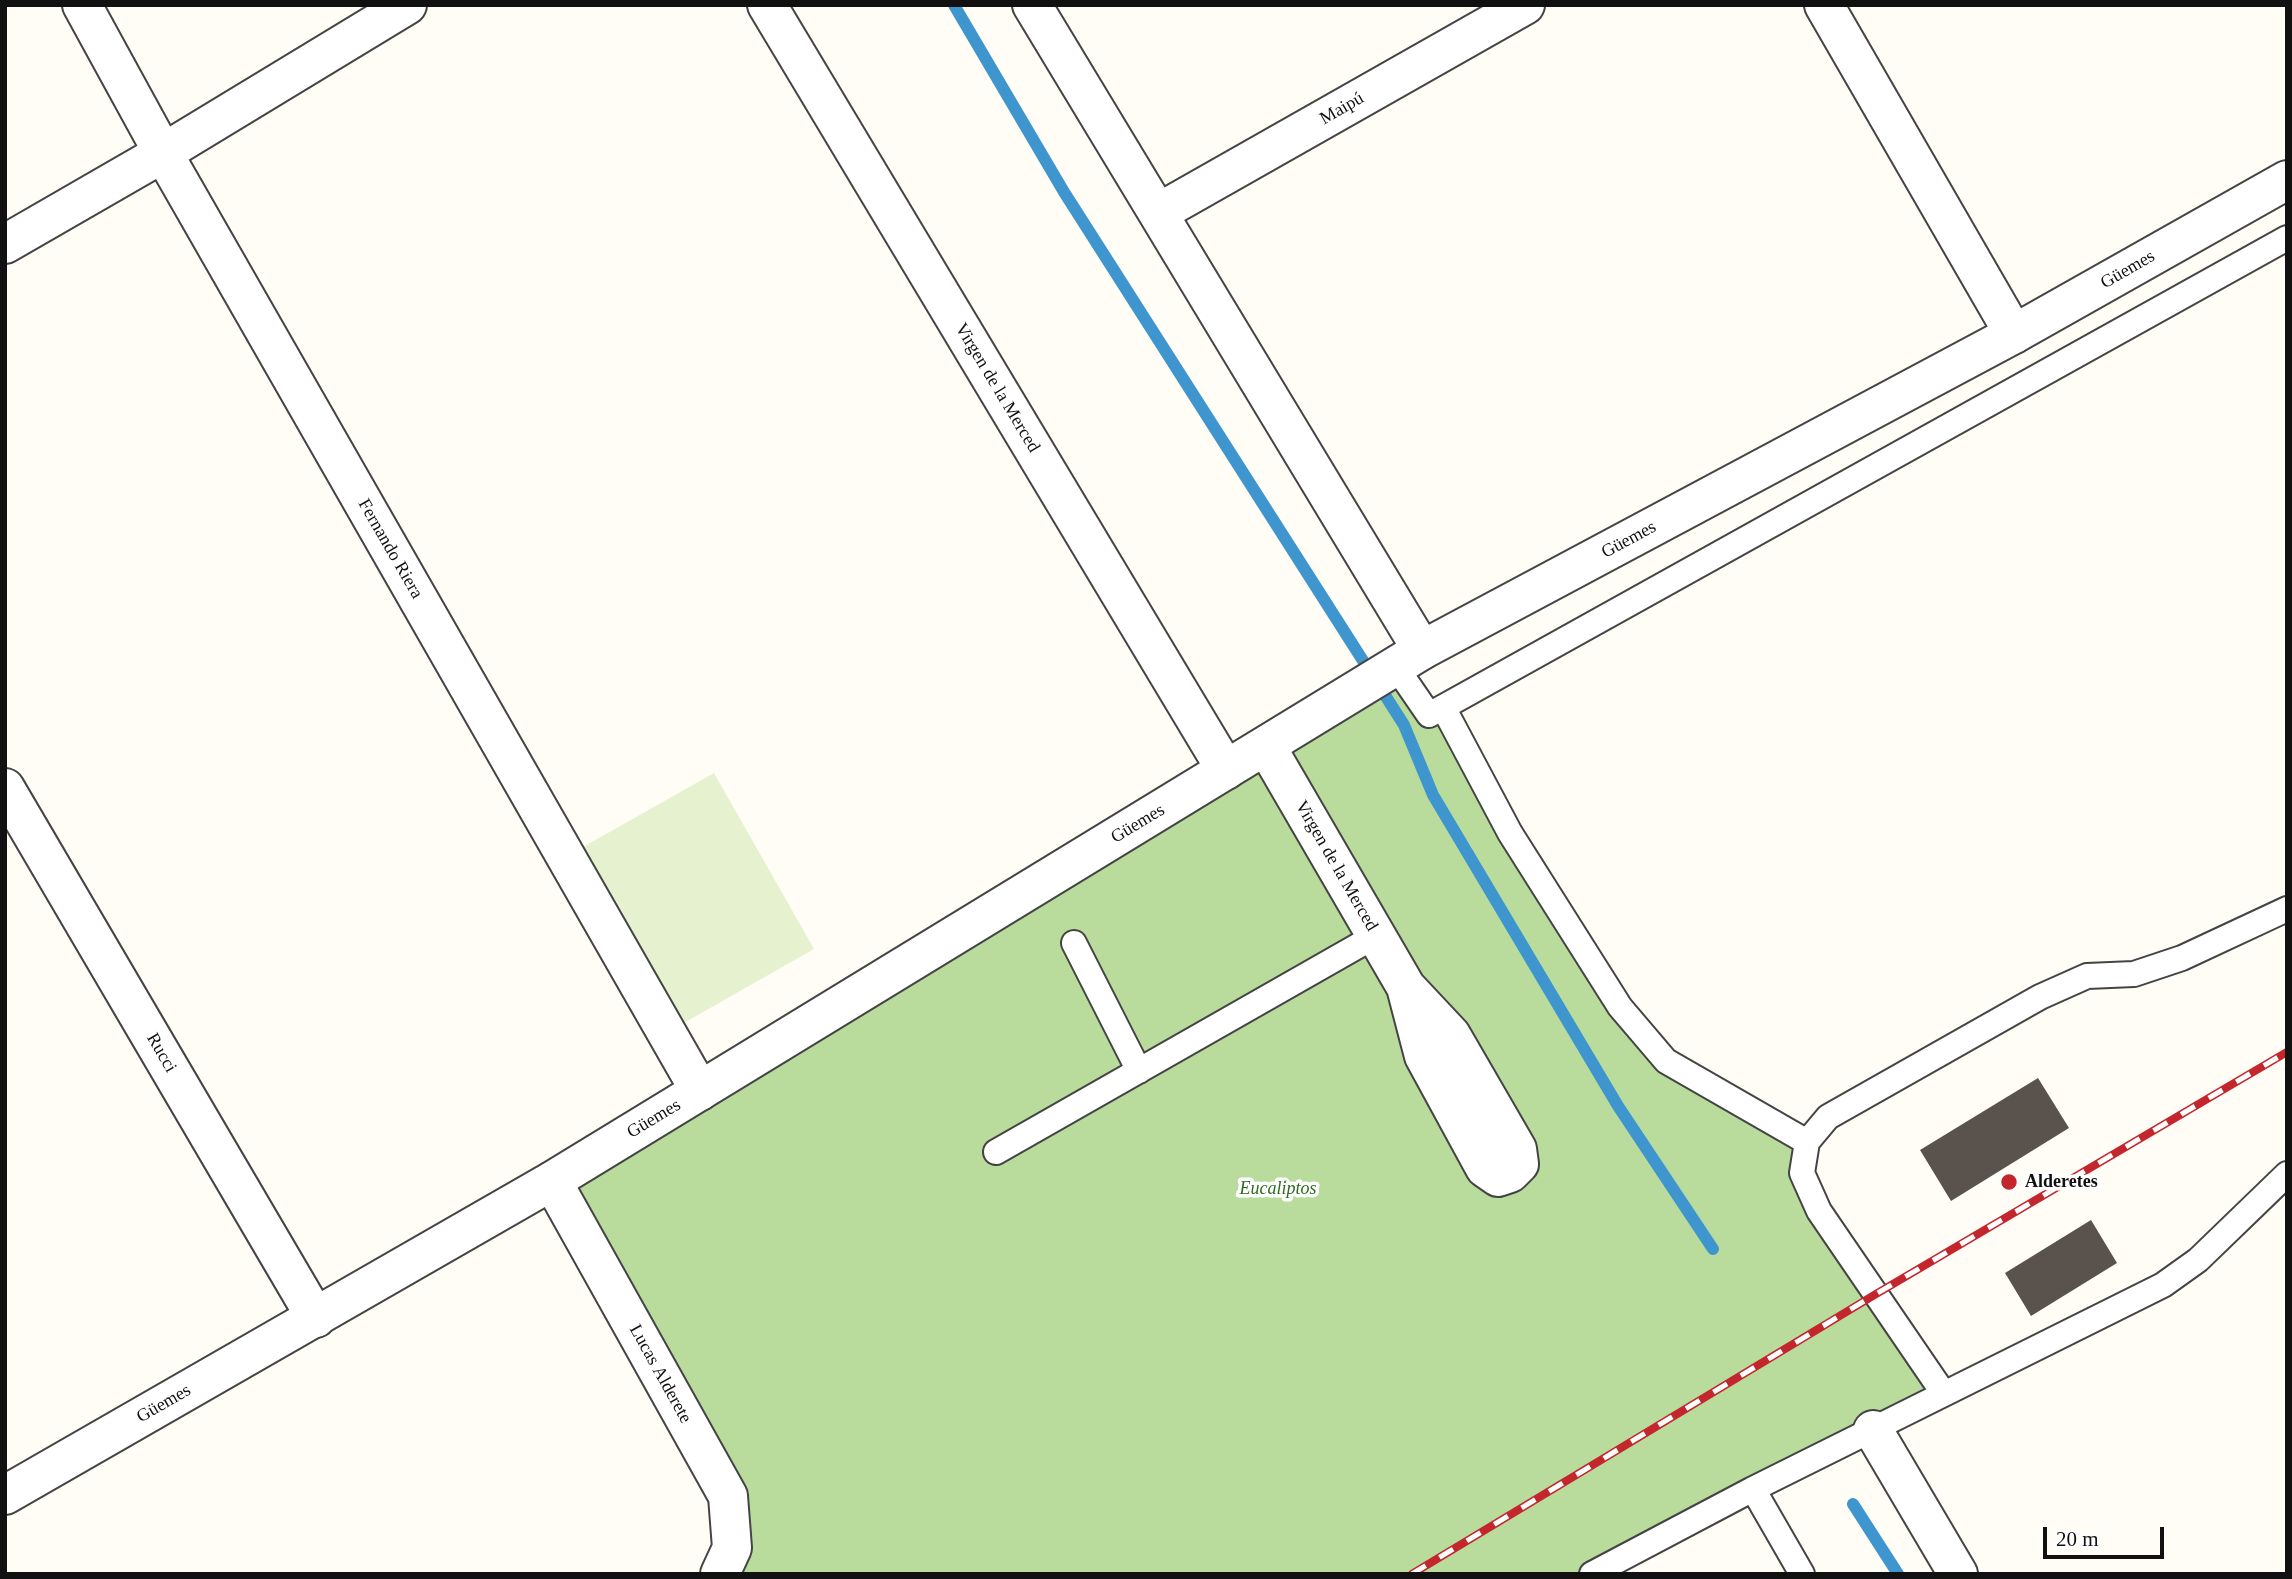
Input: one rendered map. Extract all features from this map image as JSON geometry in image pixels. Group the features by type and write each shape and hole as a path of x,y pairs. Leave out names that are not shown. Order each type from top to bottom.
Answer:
{"street":[{"name":"Fernando Riera","path":"82,5 163,153 700,1091"},
{"path":"5,244 163,153 407,5"},
{"name":"Virgen de la Merced","path":"767,5 1226,770"},
{"path":"1032,5 1158,213 1404,662"},
{"name":"Maipú","path":"1158,213 1525,5"},
{"path":"1824,5 2014,334"},
{"name":"Güemes","path":"5,1495 551,1181 1404,662 2014,334 2287,180"},
{"name":"Virgen de la Merced","path":"1266,746 1406,987"},
{"name":"Rucci","path":"5,788 316,1318"},
{"name":"Lucas Alderete","path":"551,1181 728,1496 732,1548 720,1574"},
{"path":"1873,1430 1958,1574"}],"lane":[{"path":"1404,662 1429,715 2287,238"},
{"path":"1443,707 1510,833 1620,1007 1666,1061 1807,1142"},
{"path":"1944,1394 1819,1211 1802,1173 1807,1142 1828,1117 2040,997 2087,976 2134,974 2182,958 2287,909"},
{"path":"996,1152 1377,935"},
{"path":"1074,943 1139,1072"},
{"path":"1592,1574 1753,1489 2163,1285 2198,1260 2287,1174"},
{"path":"1753,1489 1802,1574"}],"green space":[{"name":"Eucaliptos","path":"1396,667 1429,715 1443,707 1666,1061 1807,1142 1802,1173 1944,1394 1596,1574 720,1574 728,1496 552,1181"},
{"path":"714,773 814,949 682,1024 583,847"}],"building":[{"path":"2038,1078 2069,1128 1951,1201 1920,1150"},
{"path":"2091,1220 2117,1263 2031,1316 2005,1273"}],"waterway":[{"path":"954,5 1064,192 1404,725 1433,795 1618,1106 1713,1249"},
{"path":"1853,1504 1898,1574"}],"railway":[{"path":"1412,1574 1876,1294 2287,1052"}],"place":[{"name":"Alderetes","path":"2009,1182"}]}
